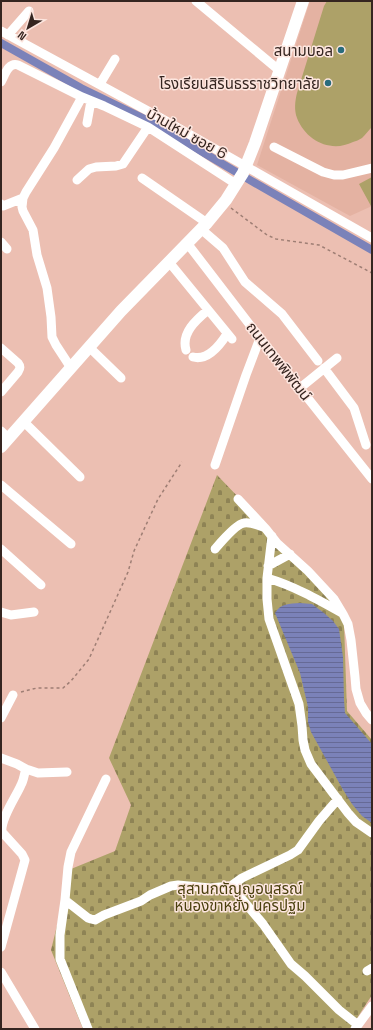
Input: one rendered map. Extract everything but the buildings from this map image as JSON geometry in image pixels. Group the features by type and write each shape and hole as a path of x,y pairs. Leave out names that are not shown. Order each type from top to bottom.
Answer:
{"main road":[{"path":"3,440 23,421 121,311 204,226 224,202 241,175 255,143 303,1"}],"street":[{"path":"196,1 280,71"},
{"path":"4,33 29,11"},
{"name":"บ้านใหม่ ซอย 6","path":"4,33 100,84 241,175 372,238"},
{"path":"100,84 115,59"},
{"path":"1,82 11,65 18,65 82,97 133,119 241,175"},
{"path":"70,368 52,337 47,288 37,254 33,230 22,207 23,198 26,192 54,148 82,97"},
{"path":"87,124 91,101"},
{"path":"77,180 89,169 123,164 148,127"},
{"path":"274,147 323,172 343,175 372,168"},
{"path":"142,178 204,226 223,248 245,282 282,314 354,408 366,445"},
{"path":"2,206 23,198"},
{"path":"1,242 7,249"},
{"name":"ถนนเทพพิพัฒน์","path":"187,243 372,479"},
{"path":"169,262 229,337 203,357 193,357"},
{"path":"186,350 184,342 186,336 196,320 208,310"},
{"path":"215,465 260,338"},
{"path":"89,347 121,378"},
{"path":"1,348 18,363 20,369 1,392"},
{"path":"300,388 321,365 337,358"},
{"path":"23,421 80,477"},
{"path":"1,485 71,544"},
{"path":"238,500 277,542 308,570 334,599 348,624 356,689 360,703 372,720"},
{"path":"215,549 237,526 242,523 253,523 269,532"},
{"path":"269,532 267,578 269,619 299,704 305,750 311,764 356,822 372,833"},
{"path":"1,549 41,584"},
{"path":"268,566 290,554"},
{"path":"267,578 284,583 310,595 343,614"},
{"path":"1,612 11,614 34,612"},
{"path":"1,718 12,694"},
{"path":"1,758 38,773 67,772"},
{"path":"1,947 24,860 22,854 2,832 1,827 22,783 26,769"},
{"path":"88,1029 60,959 60,935 71,852 106,779"},
{"path":"65,900 91,920 95,920 141,901 170,886 178,885 210,888 231,886 242,878 298,850 319,821 338,799"},
{"path":"231,886 263,924 291,964 357,1027 372,1006"},
{"path":"1,972 35,1029"}],"path":[{"path":"224,202 267,235 276,239 319,245 372,272"},
{"path":"12,694 37,688 63,688 71,682 89,659 128,572 137,544 158,499 182,462"}],"shaded area":[{"name":"โรงเรียนสิรินธรราชวิทยาลัย","path":"310,1 372,1 372,206 350,216 257,165"}],"green space":[{"name":"สนามบอล","path":"327,1 372,1 372,127 362,138 345,145 336,146 320,143 306,133 297,118 295,109 297,93 324,6"},
{"path":"372,177 372,206 371,206 359,184"},
{"name":"สุสานกตัญญูอนุสรณ์ หนองขาหยั่ง นครปฐม","path":"217,475 312,574 333,601 344,623 347,711 372,740 372,995 350,1029 83,1029 51,950 71,869 115,851 131,805 109,758"}],"water":[{"path":"300,603 312,604 333,621 339,629 343,657 345,713 372,744 372,823 362,816 352,804 311,732 308,722 308,707 300,673 275,613 280,607"}],"waterway":[{"path":"1,43 81,88 153,123 372,250"}],"place":[{"name":"สนามบอล","path":"341,50"},
{"name":"โรงเรียนสิรินธรราชวิทยาลัย","path":"328,83"}]}
